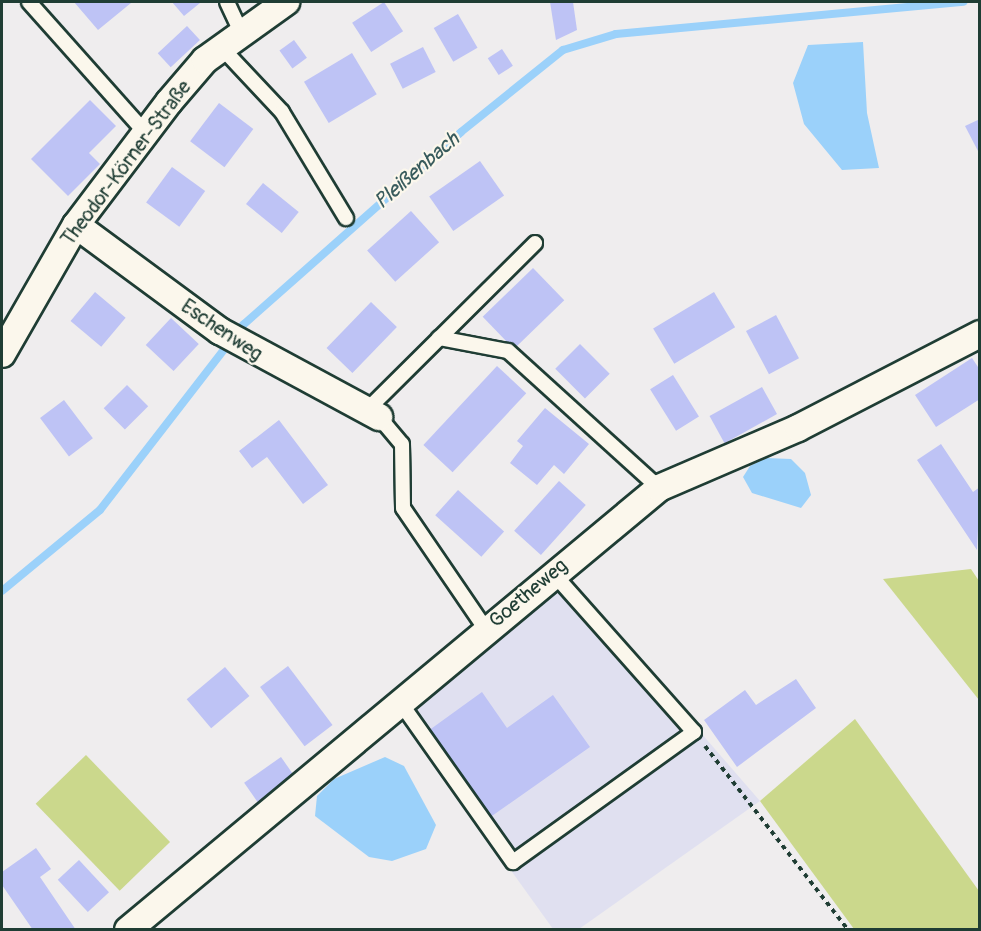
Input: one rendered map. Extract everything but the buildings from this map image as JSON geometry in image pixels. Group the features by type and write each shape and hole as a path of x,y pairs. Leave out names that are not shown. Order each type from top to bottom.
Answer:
{"street":[{"name":"Theodor-Körner-Straße","path":"2,354 76,225 145,132 221,47 286,2"},
{"name":"Eschenweg","path":"76,225 219,331 265,360 374,412"},
{"name":"Goetheweg","path":"128,930 552,572 659,488 798,428 980,334"}],"lane":[{"path":"29,2 145,132"},
{"path":"227,2 241,32"},
{"path":"221,47 282,112 346,218"},
{"path":"485,628 403,508 402,444 374,412 439,338 535,243"},
{"path":"439,338 508,351 659,488"},
{"path":"400,702 513,862 694,732 552,572"}],"path":[{"path":"694,732 848,930"}],"shaded area":[{"path":"570,582 760,801 579,929 553,929 400,716"}],"green space":[{"path":"971,569 979,581 979,700 883,579"},
{"path":"855,719 979,891 979,929 854,929 760,801"},
{"path":"86,755 170,842 120,891 36,804"}],"water":[{"path":"863,42 867,113 879,168 842,170 804,124 793,83 808,45"},
{"path":"766,458 791,459 805,473 811,495 801,508 752,493 743,477 750,466"},
{"path":"385,757 404,766 436,825 426,849 392,861 369,857 315,816 317,796 334,779"}],"waterway":[{"name":"Pleißenbach","path":"2,591 100,510 243,325 461,132 563,50 616,34 964,2"}]}
